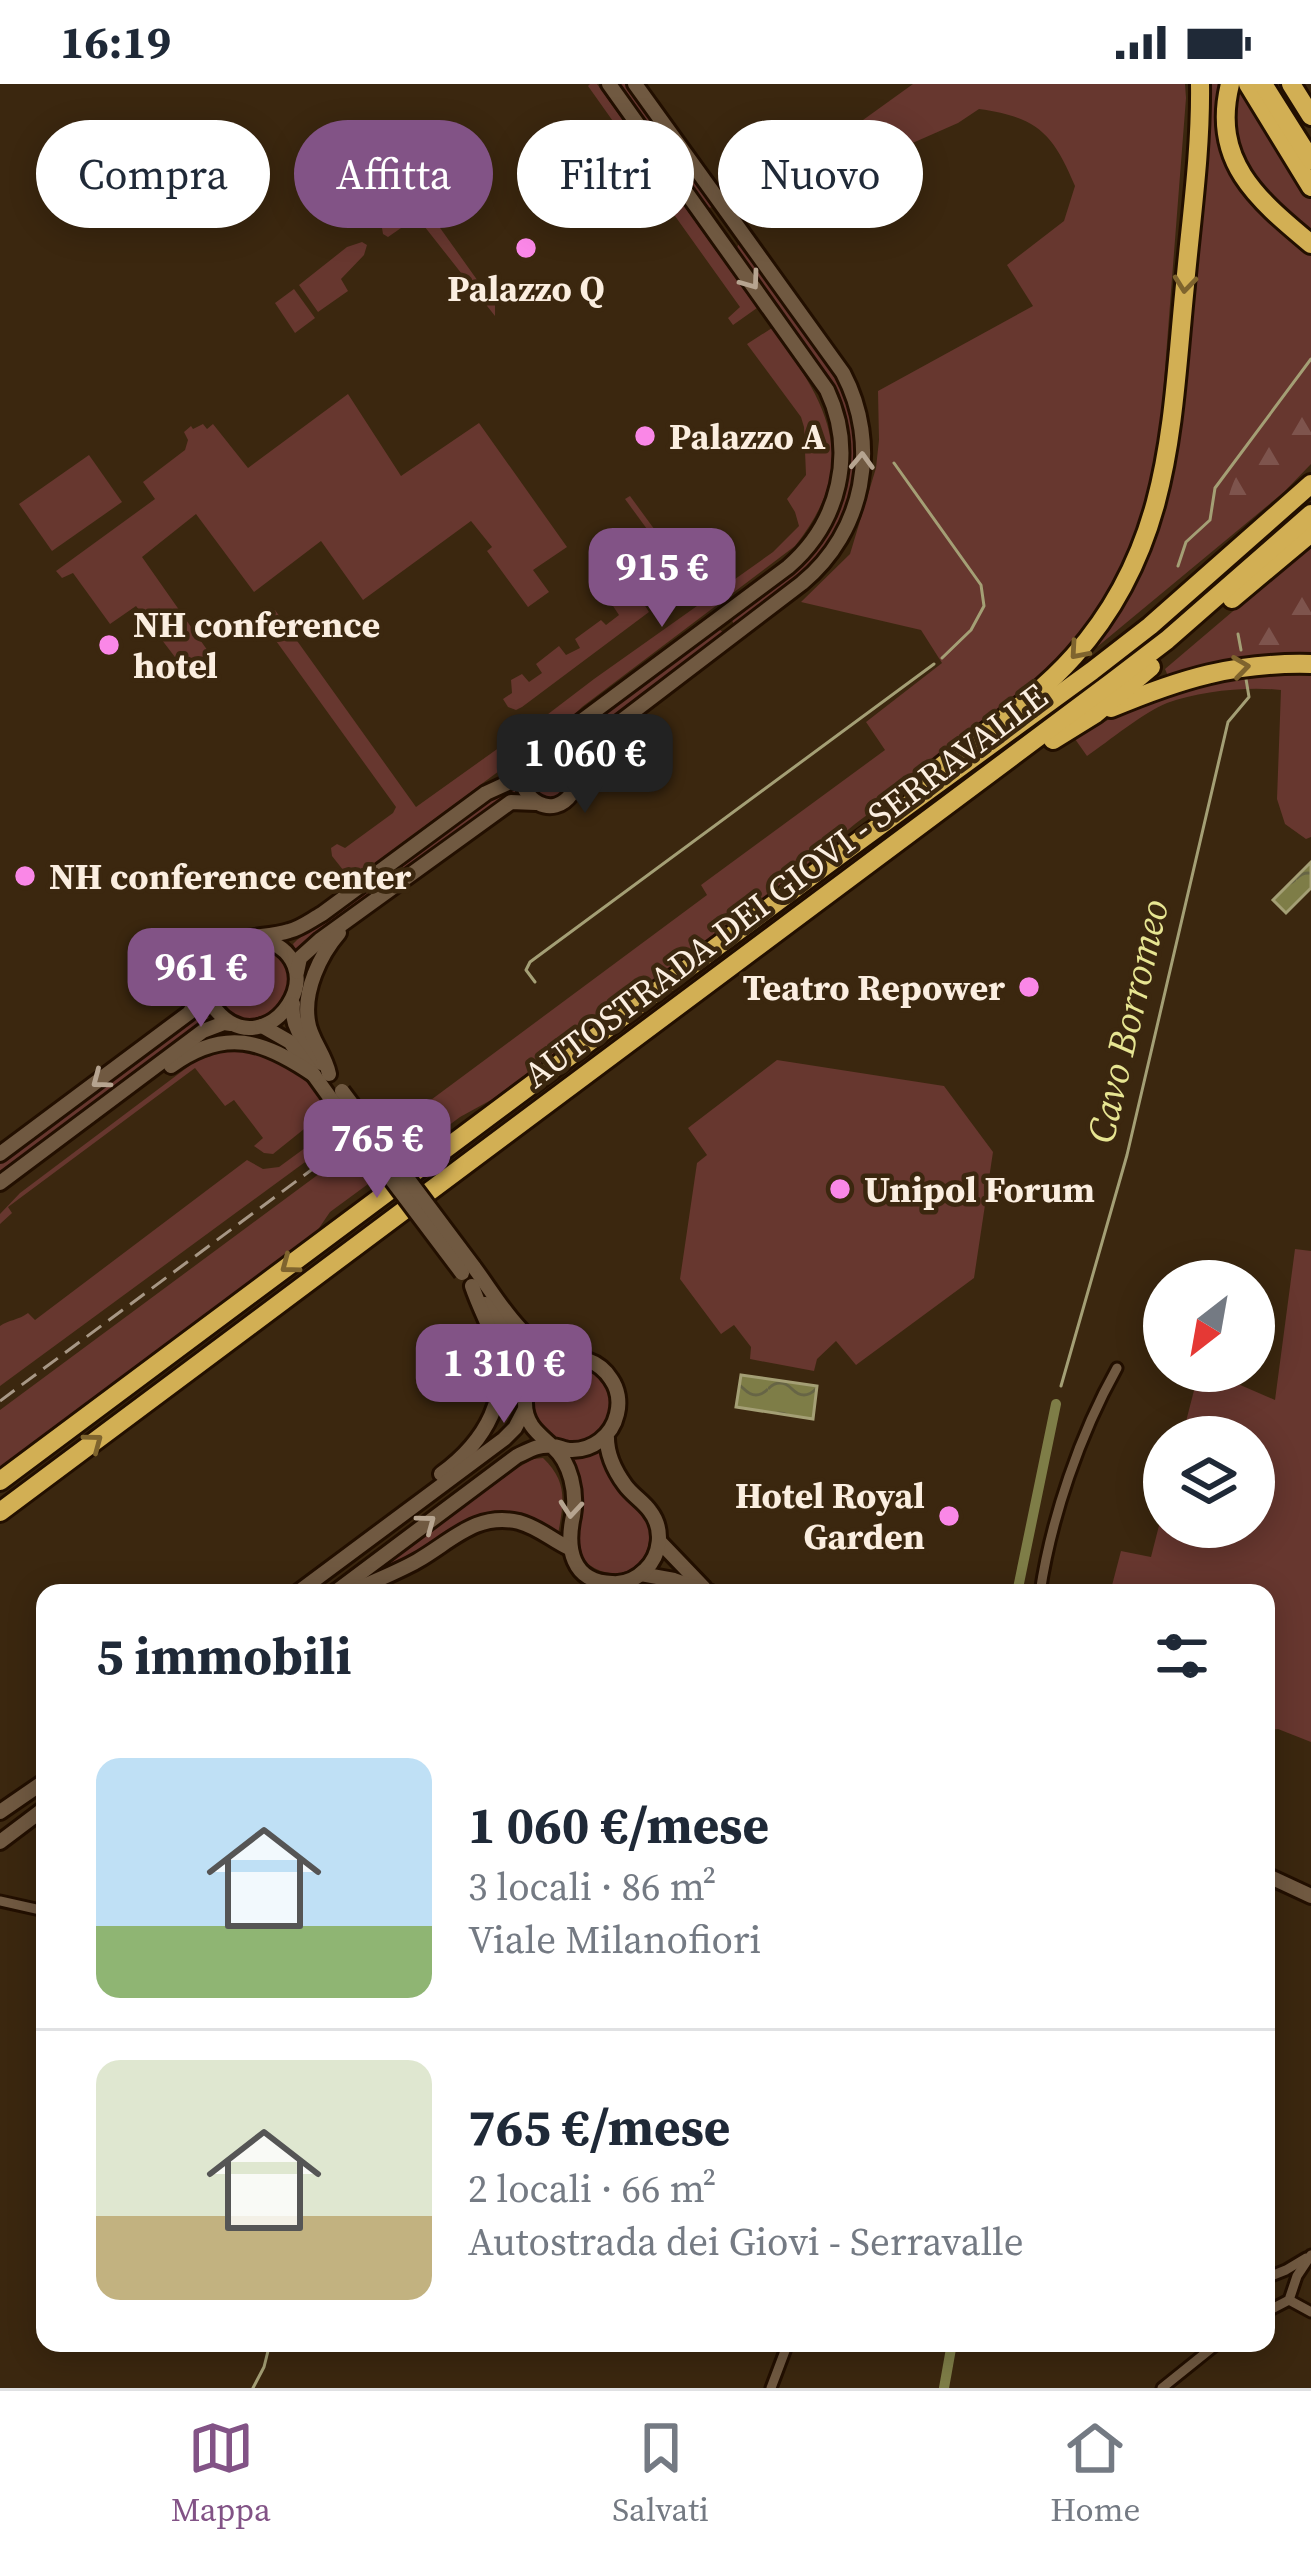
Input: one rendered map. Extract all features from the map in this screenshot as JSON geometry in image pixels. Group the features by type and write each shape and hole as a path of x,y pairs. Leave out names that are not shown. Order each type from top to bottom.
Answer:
{"highway":[{"path":"838,857 947,759 1057,674 1103,619 1130,572 1154,517 1170,440 1200,84"},
{"path":"1230,84 1225,128 1236,166 1259,199 1311,244"},
{"path":"1248,84 1311,187"},
{"path":"1263,84 1311,160"},
{"path":"1291,84 1311,116"},
{"name":"AUTOSTRADA DEI GIOVI - SERRAVALLE","path":"0,1481 1121,648 1311,484"},
{"name":"AUTOSTRADA DEI GIOVI - SERRAVALLE","path":"0,1514 1149,654 1311,514"},
{"path":"1096,714 1311,533"},
{"path":"958,798 1096,714 1148,691 1217,670 1311,664"}],"main road":[{"path":"0,1154 189,1013 212,958 224,945 295,930 322,914 486,793 512,781 532,755 559,746 586,717 799,557 821,529 838,489 842,445 833,402 609,84"},
{"path":"321,1074 292,1013 300,958 512,802 550,806 563,802 573,793 583,750 820,567 844,533 859,495 864,444 853,395 835,360 635,84"},
{"path":"549,749 568,757 577,776"},
{"path":"521,770 523,789 536,802"},
{"path":"321,1074 325,1057 307,1018 310,994 318,963 355,916"},
{"path":"0,1183 202,1031 224,1023 262,1026 286,1011 296,984 285,951 255,937"},
{"path":"207,970 207,992 213,1006 227,1020 243,1026"},
{"path":"262,1026 290,1042 337,1095 469,1275 525,1360 530,1382 525,1409 504,1439 310,1584"},
{"path":"113,1098 149,1082 182,1058 232,1041 273,1049 321,1074"},
{"path":"346,1584 518,1456 535,1447 577,1450 595,1444 615,1420 619,1405 613,1381 595,1363 546,1351 469,1275"},
{"path":"410,1509 429,1484 470,1451 496,1406 501,1380 498,1357 469,1275"},
{"path":"530,1382 549,1363 568,1357"},
{"path":"525,1409 535,1432 552,1446 571,1477 574,1505 568,1534 573,1559 584,1573 607,1584"},
{"path":"607,1434 606,1447 614,1468 658,1526 653,1561 624,1584"},
{"path":"368,1584 479,1522 525,1523 569,1548"},
{"path":"659,1541 700,1584"},
{"path":"641,1574 686,1584"},
{"path":"0,1812 36,1787"},
{"path":"0,1841 36,1815"},
{"path":"1275,1879 1311,1896"}],"street":[{"path":"1042,1584 1076,1458 1117,1368"},
{"path":"584,1573 588,1584"},
{"path":"0,1901 36,1909"},
{"path":"1275,2273 1311,2255 1288,2300"},
{"path":"1275,2277 1286,2278 1292,2287"},
{"path":"1275,2305 1288,2300"},
{"path":"1288,2300 1311,2312"},
{"path":"771,2388 785,2352"},
{"path":"1162,2388 1207,2352"}],"green space":[{"path":"597,84 623,120 612,120 588,86"},
{"path":"616,84 628,84 654,120 642,120"},
{"path":"913,84 1185,84 1158,459 1147,508 1116,583 1072,649 1031,691 795,874 404,1159 385,1134 707,895 701,885 885,750 866,722 942,663 921,630 801,602 850,554 876,468 878,391 1033,306 1007,265 1064,221 1075,186 1050,140 1015,117 979,109 923,138 923,120 863,120"},
{"path":"1206,84 1225,84 1218,110 1266,215 1311,254 1311,464 1063,679 1155,532"},
{"path":"1238,84 1311,199 1311,236 1256,185 1232,134"},
{"path":"694,174 715,203 708,208 694,192"},
{"path":"694,220 757,308 733,325 728,318 740,307 683,228 694,228"},
{"path":"382,228 401,228 388,237"},
{"path":"426,228 440,228 495,305 495,316"},
{"path":"743,242 846,388 857,445 855,488 834,540 811,568 739,625 730,617 793,572 824,540 842,498 849,448 846,424 828,381 736,250"},
{"path":"367,245 364,255 341,279 348,291 318,312 299,285 347,247"},
{"path":"294,289 315,318 295,333 275,303"},
{"path":"772,328 809,382 830,434 828,487 816,516 795,546 582,707 554,735 538,741 535,724 773,552 799,526 787,499 806,475 804,427 747,344"},
{"path":"1311,377 1311,446 1234,515 1227,505 1240,469"},
{"path":"348,394 401,476 479,423 567,547 533,570 549,592 528,607 471,521 363,600 321,541 254,592 196,514 142,557 217,664 194,682 136,606 110,624 73,573 62,578 56,571 155,499 143,482 185,450 184,432 191,426 203,424 207,429 213,424 248,468"},
{"path":"89,455 122,502 52,551 19,504"},
{"path":"630,496 690,578 685,581 625,499"},
{"path":"1311,545 1311,657 1227,661 1168,676 1165,669"},
{"path":"1311,573 1311,650 1256,649 1242,621"},
{"path":"635,590 649,612 522,707 508,707 503,699 512,693 511,680 522,674 529,682 542,673 536,664 559,646 566,655 580,648 575,639 601,620 606,625 619,615 613,606"},
{"path":"275,610 416,807 507,742 514,760 351,880 331,848 337,844 345,848 396,807 266,627 262,617"},
{"path":"720,630 722,637 600,727 594,721 712,631"},
{"path":"1259,671 1311,671 1311,837 1306,839 1285,824 1277,799 1281,690 1224,690 1167,703 1087,756 1075,739 1144,699"},
{"path":"549,755 564,762 571,777 564,792 549,799 534,792 527,777 534,762"},
{"path":"517,784 523,796 296,951 293,944 297,940 489,799"},
{"path":"251,942 278,954 290,981 278,1008 251,1020 224,1008 212,981 224,954"},
{"path":"202,1011 209,1020 0,1176 0,1161"},
{"path":"223,1034 279,1045 329,1109 273,1154 264,1153 254,1146 263,1138 234,1100 225,1106 195,1068 8,1207 12,1213 0,1224 0,1214 20,1193 197,1060 211,1056 205,1041"},
{"name":"Unipol Forum","path":"777,1060 944,1086 993,1152 974,1278 856,1365 836,1341 817,1359 814,1371 750,1359 751,1347 734,1325 721,1334 680,1279 697,1163 707,1155 688,1128"},
{"path":"339,1123 346,1132 0,1386 0,1326 28,1313 35,1320 247,1160 263,1169 279,1167"},
{"path":"355,1144 379,1176 330,1212 315,1234 0,1467 0,1410"},
{"path":"1295,1249 1311,1251 1311,1742 1275,1729 1275,1584 1112,1584 1121,1551 1151,1557 1153,1548 1275,1548 1275,1416 1187,1416 1194,1392 1257,1392 1275,1400"},
{"path":"571,1364 599,1375 610,1403 599,1431 571,1442 543,1431 532,1403 543,1375"},
{"path":"600,1449 617,1486 641,1511 649,1530 643,1557 623,1572 596,1569 576,1544 581,1498 569,1458"},
{"path":"543,1458 557,1476 562,1493 558,1534 512,1515 478,1516 372,1573 519,1467"}],"water":[{"path":"1311,862 1311,888 1286,913 1273,900"},
{"path":"741,1375 817,1386 813,1419 736,1407"}],"waterway":[{"name":"Cavo Borromeo","path":"1178,566 1186,542 1210,520 1215,488 1311,359"},
{"path":"894,463 981,585 984,606 971,630 942,658"},
{"name":"Cavo Borromeo","path":"1238,634 1241,650"},
{"path":"535,982 526,970 530,962 934,664"},
{"name":"Cavo Borromeo","path":"1061,1386 1127,1155 1228,722 1249,697 1245,673"},
{"name":"Cavo Borromeo","path":"1019,1584 1056,1404"},
{"path":"253,2388 268,2352"},
{"name":"Cavo Borromeo","path":"944,2388 950,2352"}],"railway":[{"path":"0,1401 376,1122"}],"place":[{"name":"Palazzo Q","path":"526,248"},
{"name":"Palazzo A","path":"645,436"},
{"name":"NH conference hotel","path":"109,645"},
{"name":"NH conference center","path":"25,876"},
{"name":"Teatro Repower","path":"1029,987"},
{"name":"Unipol Forum","path":"840,1189"},
{"name":"Hotel Royal Garden","path":"949,1516"}]}
